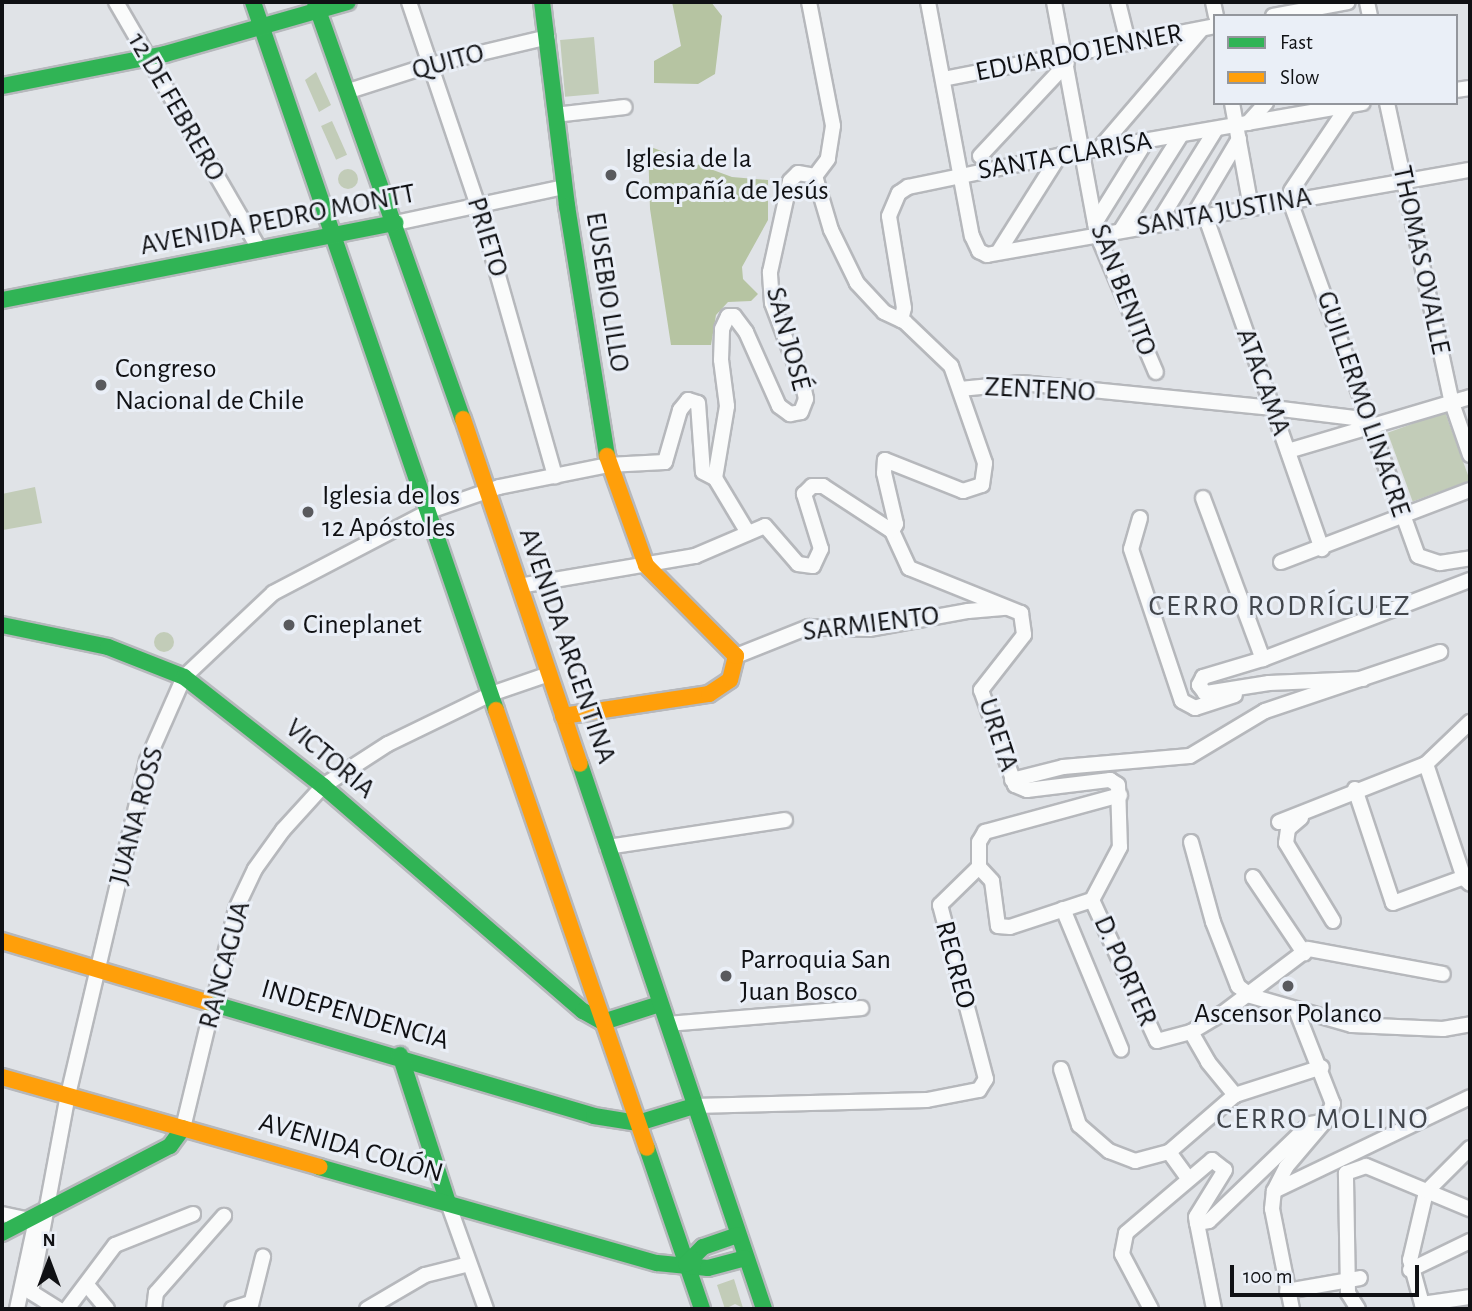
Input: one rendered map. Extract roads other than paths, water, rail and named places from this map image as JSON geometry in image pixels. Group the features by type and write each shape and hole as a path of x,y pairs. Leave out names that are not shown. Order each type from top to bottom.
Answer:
{"main road":[{"path":"253,2 336,234 430,511 595,1015 638,1123 702,1309"},
{"path":"2,86 146,58 262,28 317,6 348,2"},
{"name":"EUSEBIO LILLO","path":"542,2 564,187 608,465 646,565"},
{"name":"AVENIDA ARGENTINA","path":"317,6 396,223 762,1305"},
{"name":"AVENIDA PEDRO MONTT","path":"2,300 396,223"},
{"path":"564,716 721,688 730,680 736,656 646,565"},
{"name":"VICTORIA","path":"2,625 95,643 184,677 323,786 595,1015"},
{"name":"INDEPENDENCIA","path":"2,941 400,1055 594,1116 638,1123 694,1106"},
{"path":"595,1015 659,998"},
{"path":"400,1055 448,1203"},
{"name":"AVENIDA COLÓN","path":"2,1077 657,1263 708,1268 745,1258"},
{"path":"2,1233 32,1220 170,1146 183,1128"},
{"path":"687,1264 698,1250 737,1235"}],"street":[{"name":"12 DE FEBRERO","path":"116,2 259,249"},
{"name":"PRIETO","path":"409,2 479,209 555,476"},
{"path":"809,2 833,126 828,159 816,176 844,260 872,301 901,320 951,366 960,389"},
{"path":"928,2 959,176"},
{"name":"SAN BENITO","path":"1054,2 1096,228 1156,372"},
{"path":"1118,2 1128,42"},
{"path":"1284,14 1348,2"},
{"path":"1099,149 1208,27"},
{"name":"EDUARDO JENNER","path":"943,79 1066,60 1128,42 1208,27"},
{"name":"QUITO","path":"349,91 430,65 548,37"},
{"path":"980,156 1066,60"},
{"path":"1233,105 1241,129 1251,208"},
{"path":"1198,217 1241,129 1264,105"},
{"name":"SANTA CLARISA","path":"901,320 904,308 890,230 892,203 908,187 1216,128 1241,129 1353,105"},
{"name":"THOMAS OVALLE","path":"1387,105 1452,403 1470,455"},
{"path":"1291,196 1348,106"},
{"path":"555,115 625,107"},
{"path":"1158,223 1216,128"},
{"path":"1122,230 1181,135"},
{"path":"1096,228 1146,141"},
{"path":"999,251 1059,156"},
{"name":"SANTA JUSTINA","path":"959,176 979,251 987,255 1096,228 1122,230 1251,208 1291,196 1403,183 1470,170"},
{"name":"SAN JOSÉ","path":"715,478 727,406 721,360 722,329 728,316 734,316 746,332 779,406 796,414 805,406 803,385 772,303 770,272 790,181 798,173 816,176"},
{"name":"AVENIDA PEDRO MONTT","path":"396,223 479,209 564,187"},
{"name":"GUILLERMO LINACRE","path":"1291,196 1372,425 1401,517 1418,556 1426,562 1470,558"},
{"name":"ATACAMA","path":"1198,217 1273,408 1322,548"},
{"name":"ZENTENO","path":"892,531 896,524 884,473 885,460 963,491 982,485 985,463 960,389 1022,383 1273,408 1354,418 1372,425"},
{"path":"1288,451 1470,397"},
{"path":"430,511 487,491 555,476 608,465 666,462 682,405 693,400 700,418 703,472 715,478 748,533"},
{"path":"519,586 695,556 768,527 798,564 818,563 821,549 803,498 812,486 823,486 892,531 909,568 1011,608"},
{"path":"1281,562 1470,491"},
{"path":"1203,498 1263,659"},
{"name":"JUANA ROSS","path":"58,1309 31,1292 49,1210 68,1095 100,970 147,761 184,677 273,593 430,511"},
{"path":"1140,518 1131,549 1186,706 1195,708 1269,683"},
{"path":"1363,679 1269,683 1205,693 1199,685 1203,677 1263,659 1470,580"},
{"name":"SARMIENTO","path":"736,656 809,627 869,629 968,611 1011,608"},
{"name":"URETA","path":"1011,608 1021,613 1024,635 981,690 1012,780 1027,790 1110,780 1118,785 1120,795"},
{"path":"1037,765 1170,761 1190,756 1265,711 1440,652"},
{"name":"RANCAGUA","path":"183,1128 236,909 255,869 323,786 428,722 491,694 549,674"},
{"path":"1279,822 1322,802 1426,764 1470,722"},
{"path":"1012,780 1063,767 1108,762"},
{"path":"1355,789 1393,903 1468,879 1426,764"},
{"path":"1120,795 1120,847 1092,900 1010,927 998,926 992,881 979,867 979,842 985,832 1120,795"},
{"path":"1322,802 1288,829 1285,837 1333,921"},
{"path":"607,847 785,820"},
{"path":"1191,842 1238,986 1251,996 1297,1012 1375,1027 1443,1029 1470,1024"},
{"name":"RECREO","path":"694,1106 927,1100 984,1086 939,911 979,867"},
{"path":"1102,880 1115,871"},
{"path":"1253,877 1306,951 1443,974"},
{"name":"D. PORTER","path":"1092,900 1157,1041 1191,1032"},
{"path":"1063,909 1121,1049"},
{"path":"1235,1095 1208,1062 1191,1032 1251,996 1306,951"},
{"path":"668,1024 861,1008"},
{"path":"1293,1309 1287,1291 1272,1209 1274,1191 1286,1167 1325,1121 1333,1104 1322,1067 1297,1012"},
{"path":"1061,1069 1079,1125 1109,1151 1135,1161 1169,1152 1235,1095 1322,1067"},
{"path":"1274,1191 1470,1097"},
{"path":"1197,1223 1209,1222 1310,1124 1325,1121"},
{"path":"1358,1309 1349,1298 1353,1279 1344,1181 1346,1173 1357,1166 1366,1147"},
{"path":"1470,1148 1426,1192 1410,1270 1422,1304 1470,1297"},
{"path":"1169,1152 1187,1177"},
{"path":"1151,1309 1122,1254 1121,1243 1187,1177 1212,1160 1224,1170 1198,1210 1197,1223 1214,1309"},
{"path":"1357,1166 1426,1192 1466,1203"},
{"path":"448,1203 486,1309"},
{"path":"2,1214 32,1220 34,1231 17,1309"},
{"path":"67,1309 115,1245 193,1214"},
{"path":"153,1309 156,1293 224,1216"},
{"path":"1410,1270 1470,1241"},
{"path":"232,1309 250,1306 263,1257"},
{"path":"367,1309 425,1275 469,1264"},
{"path":"1287,1291 1353,1279"},
{"path":"87,1285 107,1309"}],"place":[{"name":"Iglesia de la Compañía de Jesús","path":"611,175"},
{"name":"Congreso Nacional de Chile","path":"101,385"},
{"name":"Iglesia de los 12 Apóstoles","path":"308,512"},
{"name":"Cineplanet","path":"289,625"},
{"name":"Parroquia San Juan Bosco","path":"726,976"},
{"name":"Ascensor Polanco","path":"1288,986"}],"district":[{"name":"CERRO RODRÍGUEZ","path":"1280,606"},
{"name":"CERRO MOLINO","path":"1323,1119"}]}
